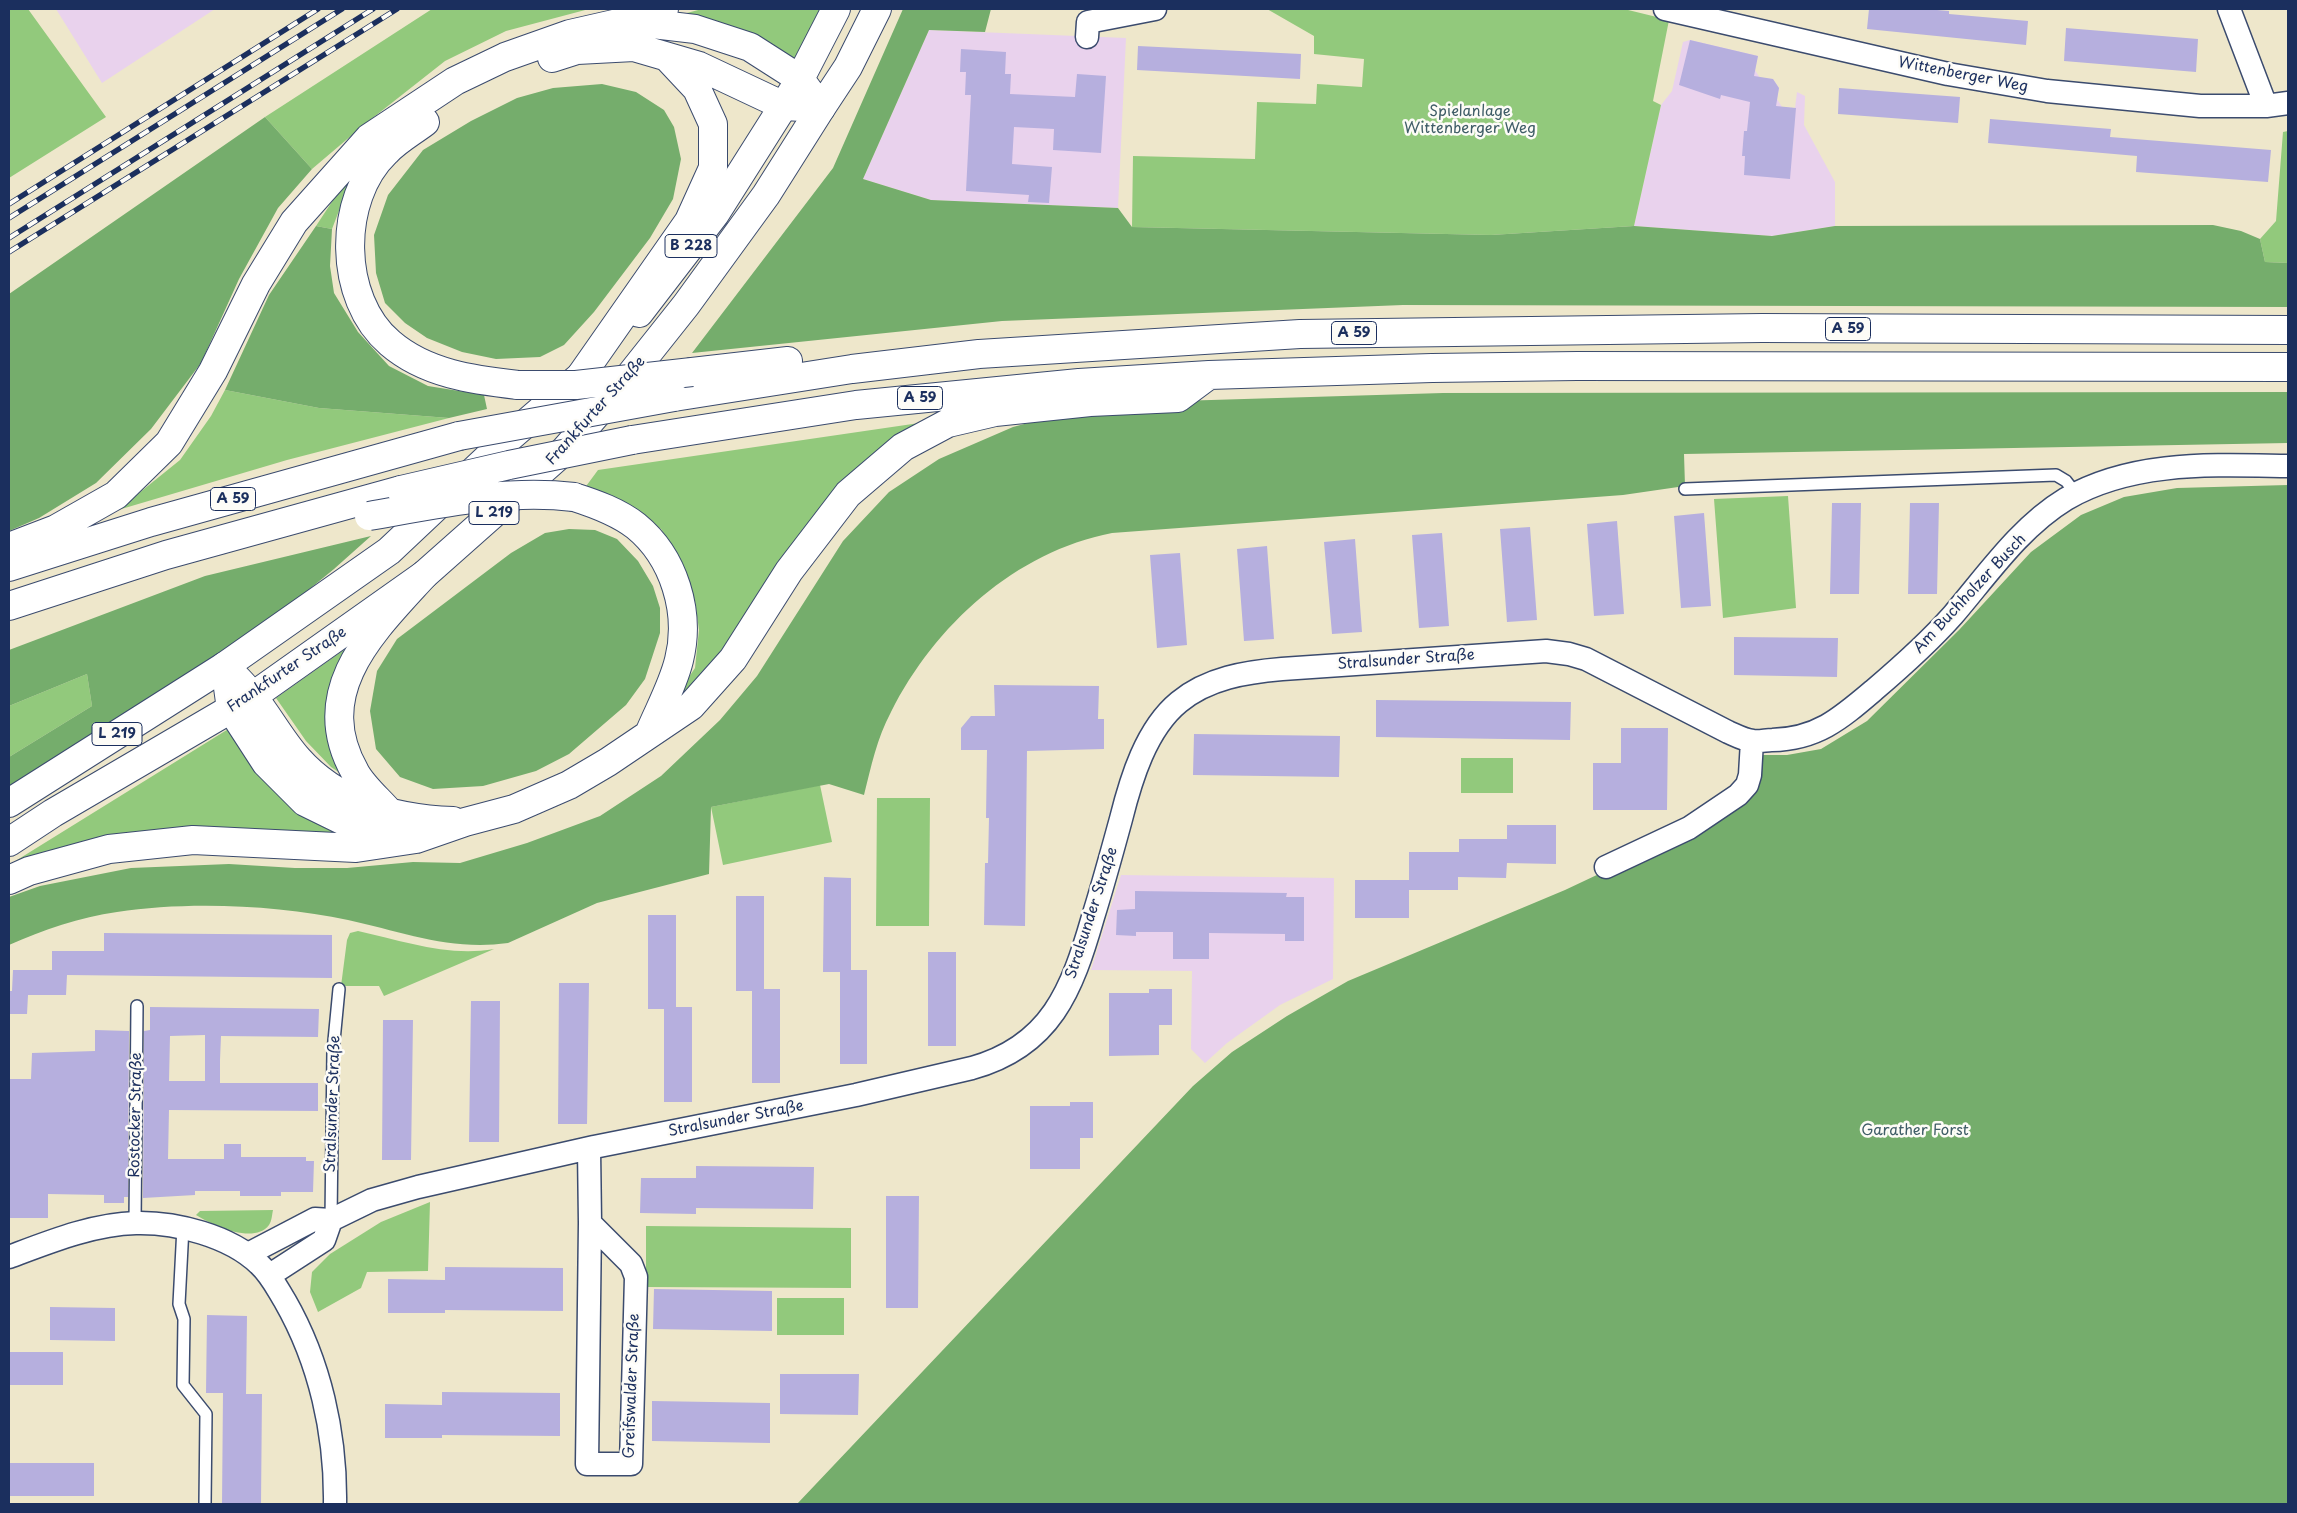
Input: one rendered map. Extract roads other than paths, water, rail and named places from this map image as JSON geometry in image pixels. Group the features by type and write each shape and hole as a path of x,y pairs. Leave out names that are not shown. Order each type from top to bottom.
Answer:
{"main road":[{"path":"9,547 56,530 116,495 169,443 213,371 256,284 294,222 369,138 455,81 504,57 570,34 627,21 664,9"},
{"name":"B 228","path":"510,436 582,374 639,313 715,214 800,79 836,9"},
{"name":"Frankfurter Straße","path":"9,842 53,813 242,703 424,575 565,450 628,378 686,306 766,194 848,67 876,9"},
{"path":"627,21 695,29 750,48 800,79 821,108"},
{"path":"821,108 784,106 699,66 664,54 634,48 577,50 513,71 436,114 385,152 365,180 351,220 349,263 358,294 371,321 390,343 436,370 484,381 518,386 576,386 819,357 852,369"},
{"path":"582,374 689,221 713,168 713,124 697,89 664,54"},
{"name":"A 59","path":"9,568 152,522 459,436 674,397 852,369 979,354 1300,334 1762,328 2288,330"},
{"name":"A 59","path":"9,606 166,555 401,490 509,465 632,440 856,405 1079,383 1209,375 1577,366 2288,367"},
{"path":"9,880 30,870 109,849 184,841 356,848 416,839 465,822 514,809 569,785 608,762 691,706 733,660 789,571 848,494 903,448 948,423 995,412 1090,402 1178,398 1209,375"},
{"name":"L 219","path":"9,803 225,666 389,551 510,436"},
{"path":"290,521 316,531 369,516 484,496 535,494 574,497 603,507 636,526 666,560 675,582 681,608 679,660 649,734"},
{"path":"391,814 355,773 339,724 339,707 350,669 368,637 424,575"},
{"path":"225,666 266,763 305,802 356,827 416,839"},
{"path":"242,703 317,778 340,794 391,814 412,819 465,822"}],"street":[{"path":"1087,37 1088,22 1156,9"},
{"name":"Wittenberger Weg","path":"1664,9 1697,13 1948,74 2046,91 2200,106 2266,106 2288,103"},
{"path":"2228,9 2266,106"},
{"name":"Am Buchholzer Busch","path":"1704,720 1752,741 1788,740 1804,737 1833,723 1861,702 1922,647 1952,616 2000,556 2047,512 2076,494 2106,482 2160,469 2193,466 2288,466"},
{"name":"Stralsunder Straße","path":"248,1254 315,1219 331,1220 372,1200 418,1187 589,1149 856,1095 991,1063 1012,1053 1034,1036 1064,998 1088,935 1130,784 1142,754 1162,722 1179,702 1224,678 1248,672 1282,669 1546,651 1569,654 1586,659 1704,720"},
{"path":"1606,867 1689,828 1738,795 1747,786 1750,775 1752,741"},
{"name":"Greifswalder Straße","path":"589,1149 588,1464 631,1464 636,1277 631,1264 590,1223"},
{"name":"Stralsunder Straße","path":"270,1275 324,1240 331,1220"},
{"path":"9,1257 59,1239 135,1223 183,1227 248,1254 270,1275 297,1322 322,1392 333,1449 335,1504"}],"lane":[{"path":"1685,489 2056,475 2066,481 2076,494"},
{"name":"Stralsunder Straße","path":"331,1220 333,1051 339,989"},
{"name":"Rostocker Straße","path":"135,1223 137,1006"},
{"path":"183,1227 179,1304 184,1319 183,1385 206,1414 205,1504"}],"railway":[{"path":"9,204 318,9"},
{"path":"9,218 342,9"},
{"path":"9,238 373,9"},
{"path":"9,252 397,9"}],"park label":[{"name":"Spielanlage Wittenberger Weg","path":"1470,120"},
{"name":"Garather Forst","path":"1915,1131"}]}
